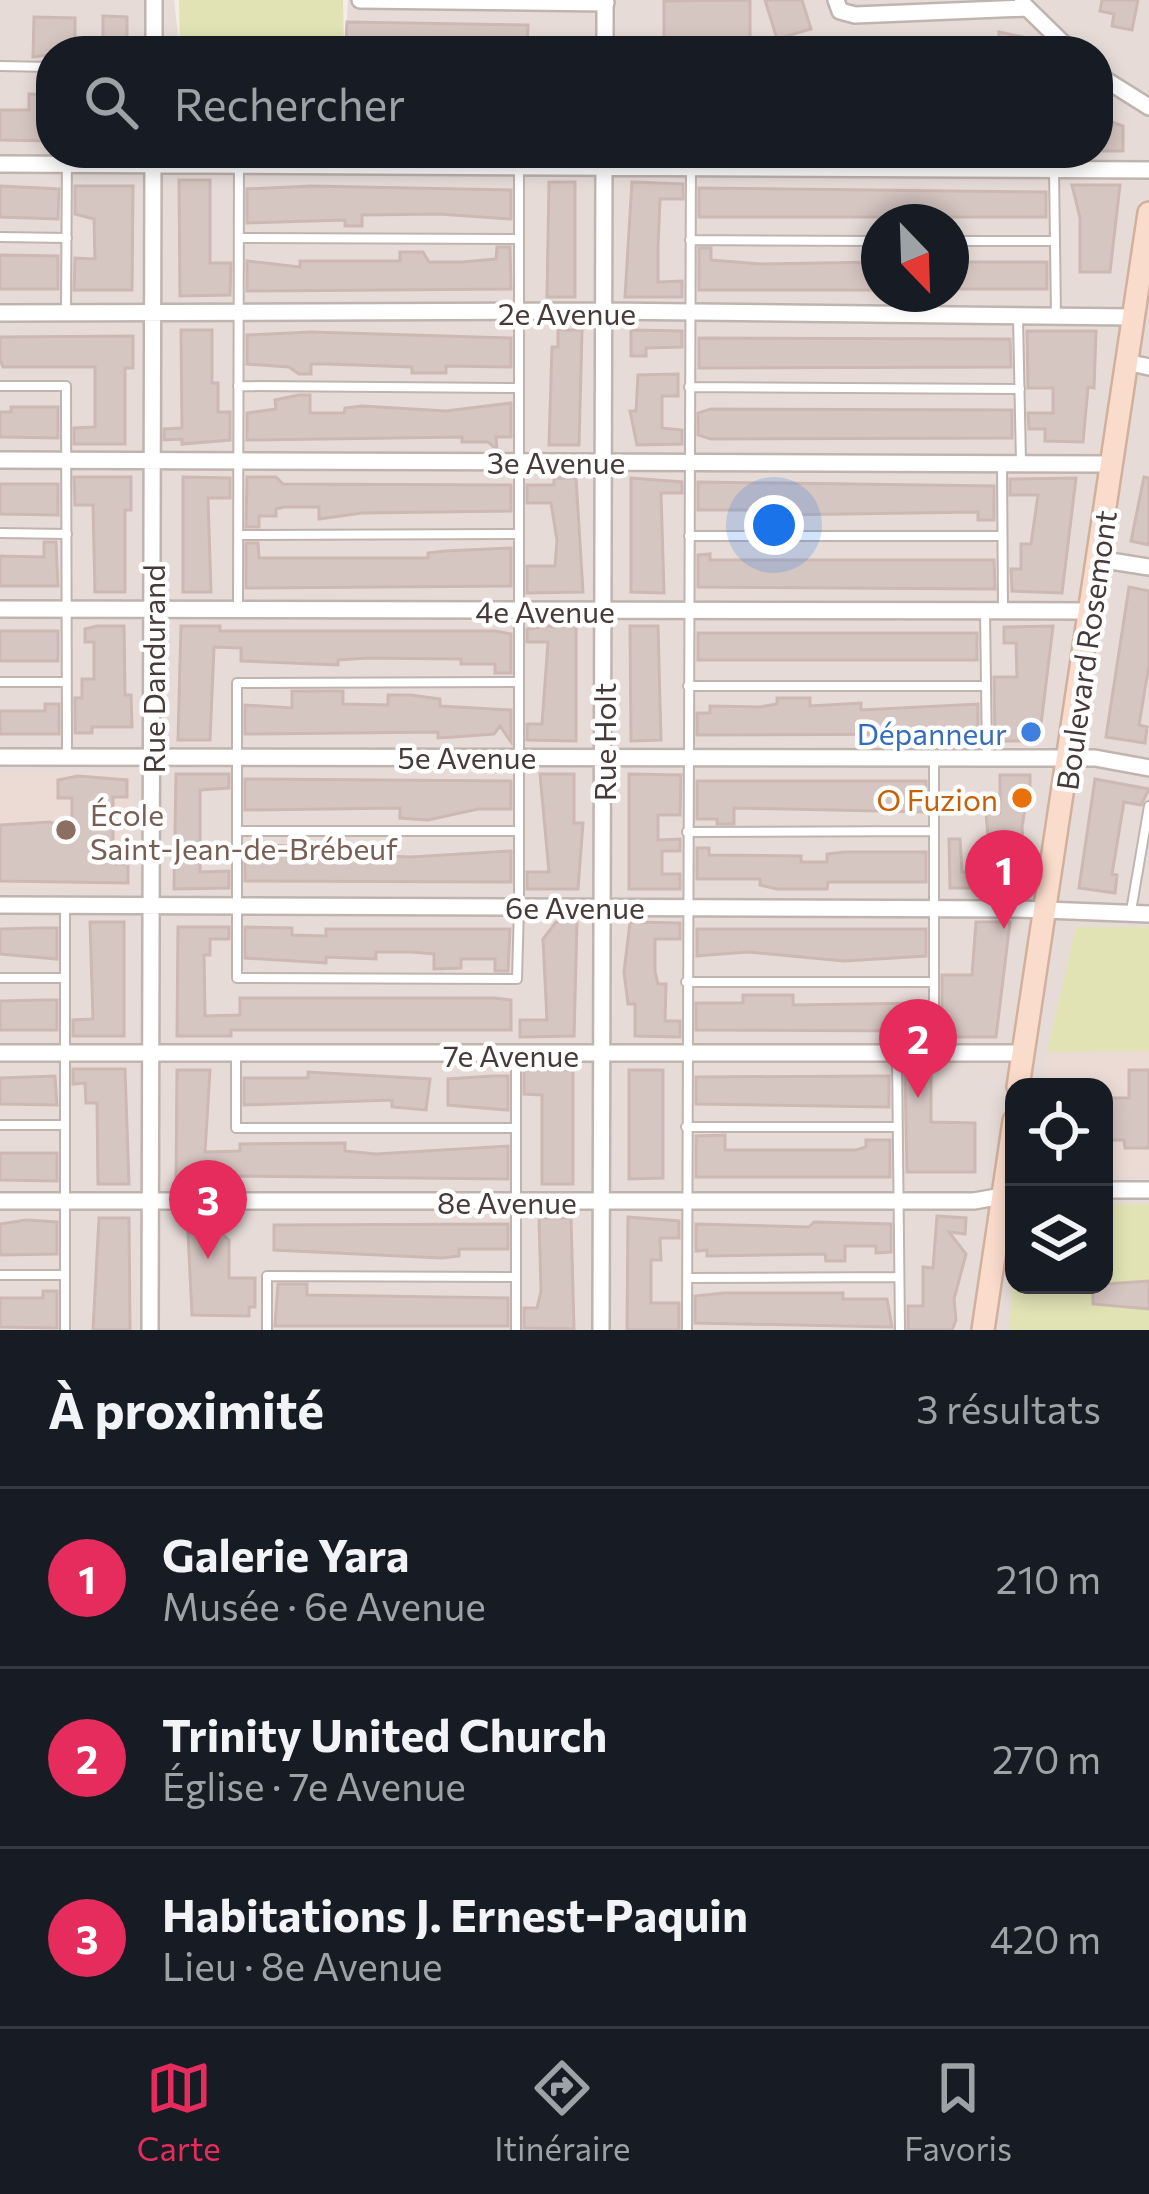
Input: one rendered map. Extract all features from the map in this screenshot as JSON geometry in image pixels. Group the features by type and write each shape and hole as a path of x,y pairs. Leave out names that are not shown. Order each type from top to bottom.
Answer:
{"main road":[{"name":"Boulevard Rosemont","path":"1019,1078 1149,213"},
{"path":"983,1330 1005,1216"}],"street":[{"path":"154,0 154,36"},
{"path":"836,0 847,14 885,6 1023,4 1056,36"},
{"path":"360,2 606,1 605,36"},
{"path":"1113,84 1149,107"},
{"path":"0,164 36,161"},
{"name":"Rue Dandurand","path":"150,1330 153,168"},
{"name":"Rue Holt","path":"601,1330 604,168"},
{"path":"1113,168 1149,170"},
{"name":"2e Avenue","path":"0,313 603,311 1133,317"},
{"path":"1126,362 1149,367"},
{"name":"3e Avenue","path":"0,460 1112,464"},
{"path":"1098,559 1149,567"},
{"name":"4e Avenue","path":"0,609 1090,610"},
{"name":"5e Avenue","path":"0,757 987,757 1069,758 1149,768"},
{"name":"6e Avenue","path":"0,905 934,908 1149,914"},
{"name":"7e Avenue","path":"0,1053 1023,1053"},
{"path":"1113,1190 1149,1190"},
{"name":"8e Avenue","path":"0,1202 898,1201 1005,1195"}],"lane":[{"path":"0,66 36,67"},
{"path":"66,313 67,168"},
{"path":"238,609 239,168"},
{"path":"518,682 238,683 237,978 517,979 519,906 519,168"},
{"path":"687,1330 691,168"},
{"path":"1044,168 1054,242 1056,316"},
{"path":"0,237 67,238"},
{"path":"238,238 519,239"},
{"path":"690,240 861,241"},
{"path":"969,241 1054,242"},
{"path":"1018,316 1021,463"},
{"path":"0,386 66,386 67,757"},
{"path":"238,386 519,388"},
{"path":"689,387 1020,389"},
{"path":"987,757 986,686 1002,536 1002,463"},
{"path":"0,533 67,534"},
{"path":"238,535 518,534"},
{"path":"689,536 1002,536"},
{"path":"0,682 67,682"},
{"path":"688,686 986,686"},
{"path":"934,758 934,1052"},
{"path":"1130,914 1149,806"},
{"path":"237,831 518,831"},
{"path":"687,832 934,831"},
{"path":"65,906 65,1330"},
{"path":"0,978 64,978"},
{"path":"686,982 934,982"},
{"path":"236,1053 236,1128 516,1128"},
{"path":"897,1053 900,1330"},
{"path":"516,1054 516,1330"},
{"path":"0,1125 65,1125"},
{"path":"686,1127 897,1127"},
{"path":"0,1275 65,1275"},
{"path":"267,1330 267,1276 515,1277"},
{"path":"687,1278 899,1277"}],"shaded area":[{"path":"0,0 174,0 178,36 36,36 36,168 1113,168 1113,36 346,36 348,0 1149,0 1149,1330 0,1330"},
{"name":"École Saint-Jean-de-Brébeuf","path":"0,773 132,773 132,889 0,887"},
{"path":"1149,1051 1149,1176 1113,1175 1113,1078 1043,1078 1047,1052"}],"green space":[{"path":"179,0 343,0 344,36 180,36"},
{"path":"1076,927 1149,927 1149,1051 1047,1052"},
{"path":"1113,1204 1149,1204 1149,1330 1009,1330 1012,1294 1113,1294"}],"building":[{"path":"750,0 750,36 664,36 664,1"},
{"path":"765,0 802,0 811,29 776,36"},
{"path":"1102,0 1138,0 1132,30 1112,26 1114,14 1100,11"},
{"path":"103,16 127,17 127,36 103,36"},
{"path":"34,17 75,18 75,36 36,36 33,57"},
{"path":"347,22 528,25 528,36 346,36"},
{"path":"29,94 36,94 36,141 0,140 0,110 29,110"},
{"path":"1113,122 1123,126 1123,151 1113,151"},
{"path":"179,180 210,180 210,263 231,263 230,295 180,296"},
{"path":"549,182 575,182 575,297 547,297"},
{"path":"632,182 683,184 683,199 660,199 658,247 658,282 682,281 682,297 625,297"},
{"path":"1072,185 1120,185 1110,272 1080,272 1080,218"},
{"path":"0,186 59,189 58,219 0,217"},
{"path":"75,186 133,186 132,290 74,290 75,258 95,259 94,219 75,214"},
{"path":"699,188 1046,192 1046,217 969,217 969,204 861,204 861,217 699,217"},
{"path":"247,189 511,190 511,219 362,215 362,226 345,226 345,220 247,223"},
{"path":"497,247 510,247 511,289 247,291 247,261 300,267 300,261 400,261 400,252 423,252 429,262 462,262 496,259"},
{"path":"699,248 711,248 711,260 861,262 861,290 699,290"},
{"path":"0,255 58,256 58,289 0,289"},
{"path":"969,262 1047,262 1047,289 969,289"},
{"path":"181,330 212,330 212,383 218,383 218,412 230,412 230,440 182,444 182,439 164,440 164,429 182,428"},
{"path":"558,330 582,330 579,445 549,445 552,347 558,347"},
{"path":"631,330 682,331 682,347 646,348 646,356 631,356"},
{"path":"1027,331 1096,331 1094,388 1088,387 1083,442 1045,441 1045,429 1029,429 1028,413 1053,413 1053,388 1028,388"},
{"path":"311,332 511,338 511,367 446,366 446,373 412,373 412,367 311,364 311,374 299,374 289,367 247,364 247,335"},
{"path":"133,336 133,368 125,368 125,444 74,444 74,428 95,427 95,367 3,367 0,359 0,337"},
{"path":"699,338 1010,339 1011,367 699,368"},
{"path":"678,374 678,396 662,396 662,428 682,430 682,444 637,445 630,411 636,411 638,375"},
{"path":"310,395 310,413 344,413 345,408 362,406 446,411 511,403 511,437 496,437 497,450 488,442 462,442 462,437 247,440 247,413 276,409 275,400"},
{"path":"11,407 58,407 58,438 0,437 0,412 11,412"},
{"path":"711,409 1012,410 1012,438 711,439 698,435 698,413"},
{"path":"74,477 131,477 131,510 125,510 125,592 95,592 93,505 75,505"},
{"path":"183,477 230,478 230,498 208,498 211,592 183,592"},
{"path":"247,477 276,477 283,484 511,485 511,511 362,513 319,519 319,507 284,507 276,509 276,516 259,516 259,527 246,527"},
{"path":"1144,477 1149,478 1149,545 1131,541"},
{"path":"554,478 576,478 583,592 527,593 527,566 555,566 557,540 551,503 527,503 527,485 554,485"},
{"path":"631,478 682,482 682,493 661,493 664,593 631,592"},
{"path":"1076,478 1062,593 1012,591 1011,569 1021,569 1021,544 1031,544 1038,495 1010,495 1010,479"},
{"path":"698,482 994,486 994,520 978,520 978,512 778,515 778,510 698,510"},
{"path":"0,484 58,484 58,515 0,514"},
{"path":"44,542 56,542 58,586 0,586 0,556 44,557"},
{"path":"246,543 258,543 259,558 428,558 428,553 511,548 511,586 246,588"},
{"path":"710,554 710,560 994,560 995,589 698,587 698,555"},
{"path":"1129,587 1149,591 1149,665 1139,725 1147,727 1145,743 1106,737"},
{"path":"124,626 125,695 131,695 132,727 92,727 92,733 75,733 75,698 82,698 82,679 94,679 94,642 85,642 85,629"},
{"path":"181,626 220,626 220,631 495,631 511,634 511,673 495,673 495,664 461,664 461,659 368,658 338,660 338,665 241,661 241,648 214,647 210,740 178,740"},
{"path":"576,626 576,741 527,740 527,724 542,724 548,642 527,642 527,629"},
{"path":"630,626 658,626 661,740 631,741"},
{"path":"1053,626 1039,741 995,741 994,677 1017,677 1016,643 1004,643 1004,627"},
{"path":"0,631 58,631 58,661 0,661"},
{"path":"698,633 977,633 977,660 698,660"},
{"path":"292,691 343,691 343,704 388,705 388,695 411,695 440,699 440,706 511,710 511,742 500,726 494,734 438,738 438,732 245,734 245,705 292,708"},
{"path":"777,698 810,698 810,706 861,703 861,710 978,704 978,734 946,738 946,734 697,735 697,713 710,713 710,706 760,707 777,704"},
{"path":"45,704 59,704 59,734 0,734 0,711 45,711"},
{"path":"176,774 229,774 229,788 200,790 200,872 229,871 229,888 174,889"},
{"path":"540,774 574,774 574,823 583,823 578,889 527,889 527,872 549,872"},
{"path":"629,774 681,775 680,815 658,815 658,840 680,839 680,851 662,851 662,874 680,874 680,889 629,889"},
{"path":"1000,775 1030,775 1030,808 1025,808 1022,827 1025,888 950,888 949,839 960,839 962,872 991,872 986,813 1000,813"},
{"name":"École Saint-Jean-de-Brébeuf","path":"78,776 127,780 127,797 113,797 113,864 128,864 128,883 0,881 0,825 50,822 72,830 72,798 58,798 58,780"},
{"path":"245,779 511,781 511,809 478,809 428,820 400,818 400,808 245,810"},
{"path":"1095,779 1149,789 1141,805 1124,802 1112,874 1117,875 1115,893 1079,888"},
{"path":"697,781 926,781 926,812 734,808 734,824 717,824 717,819 697,819"},
{"path":"245,844 292,846 291,852 411,857 511,851 511,882 245,881"},
{"path":"697,848 709,848 709,855 801,856 801,862 827,862 827,854 844,852 926,852 926,882 828,882 827,889 777,889 760,885 760,879 697,879"},
{"path":"90,922 124,922 124,1036 73,1036 73,1020 93,1019"},
{"path":"556,922 577,922 574,1036 520,1037 520,1020 547,1020 543,939"},
{"path":"630,922 680,923 680,939 655,939 655,972 658,984 666,984 665,1021 680,1021 680,1037 635,1036 635,1004 628,1004 624,972"},
{"path":"976,922 1010,922 996,1037 942,1037 942,975 972,975"},
{"path":"178,927 229,927 229,939 210,939 210,955 204,955 205,1016 240,1015 240,998 494,998 511,1000 511,1030 231,1030 231,1036 177,1036"},
{"path":"245,927 292,928 292,935 326,936 326,929 510,929 508,971 495,971 495,959 461,959 461,968 434,969 434,954 411,952 376,952 376,959 326,957 326,963 245,958"},
{"path":"57,928 57,959 0,954 0,929"},
{"path":"697,929 926,929 926,956 844,961 748,952 697,956"},
{"path":"743,995 793,995 793,1005 926,1003 926,1031 696,1030 696,1003 743,1003"},
{"path":"57,1000 57,1030 0,1030 0,1001"},
{"path":"73,1069 125,1069 129,1184 98,1184 97,1103 86,1103 85,1083 73,1084"},
{"path":"177,1070 210,1070 205,1152 240,1151 240,1144 345,1143 345,1151 376,1154 508,1146 508,1179 231,1176 231,1180 176,1183"},
{"path":"524,1070 573,1070 573,1184 542,1184 542,1095 524,1094"},
{"path":"629,1070 663,1070 663,1178 629,1179"},
{"path":"1129,1070 1149,1070 1149,1148 1125,1148 1124,1140 1113,1140 1113,1098 1129,1098"},
{"path":"308,1072 430,1079 426,1110 392,1107 392,1100 244,1105 244,1078 308,1078"},
{"path":"905,1073 931,1073 931,1122 975,1123 975,1172 907,1172"},
{"path":"55,1076 57,1105 0,1104 0,1078"},
{"path":"508,1076 508,1110 448,1105 448,1079"},
{"path":"889,1076 889,1107 696,1104 696,1077"},
{"path":"725,1135 725,1150 856,1150 866,1147 866,1140 890,1140 890,1177 696,1177 696,1136"},
{"path":"0,1153 57,1153 57,1181 0,1180"},
{"path":"937,1216 966,1218 965,1234 949,1232 966,1254 954,1299 956,1320 952,1330 908,1330 908,1306 923,1306 923,1267 933,1268"},
{"path":"628,1217 679,1221 679,1238 660,1238 661,1260 651,1260 651,1303 679,1303 679,1330 627,1330"},
{"path":"99,1218 129,1218 130,1330 93,1330"},
{"path":"539,1218 571,1218 574,1329 524,1328 524,1308 537,1308 541,1291"},
{"path":"57,1222 57,1254 0,1255 0,1224"},
{"path":"814,1222 891,1224 891,1252 876,1253 876,1246 845,1246 845,1261 826,1261 825,1254 707,1256 707,1250 696,1251 696,1224 809,1227"},
{"path":"508,1224 508,1249 459,1249 459,1256 442,1258 274,1250 274,1225"},
{"path":"188,1233 221,1233 229,1240 229,1278 255,1278 255,1307 249,1307 249,1316 192,1315"},
{"path":"1149,1281 1149,1309 1093,1304 1093,1294 1113,1294 1113,1284"},
{"path":"278,1284 307,1284 307,1295 508,1298 508,1326 275,1326"},
{"path":"43,1291 57,1291 57,1328 0,1327 0,1298 43,1298"},
{"path":"843,1293 843,1299 887,1299 892,1327 695,1323 695,1296"}],"place":[{"name":"Dépanneur","path":"1031,732"},
{"name":"O Fuzion","path":"1022,798"},
{"name":"École Saint-Jean-de-Brébeuf","path":"66,830"},
{"name":"Galerie Yara","path":"1004,929"},
{"name":"Trinity United Church","path":"918,1098"},
{"name":"Habitations J. Ernest-Paquin","path":"208,1259"}]}
